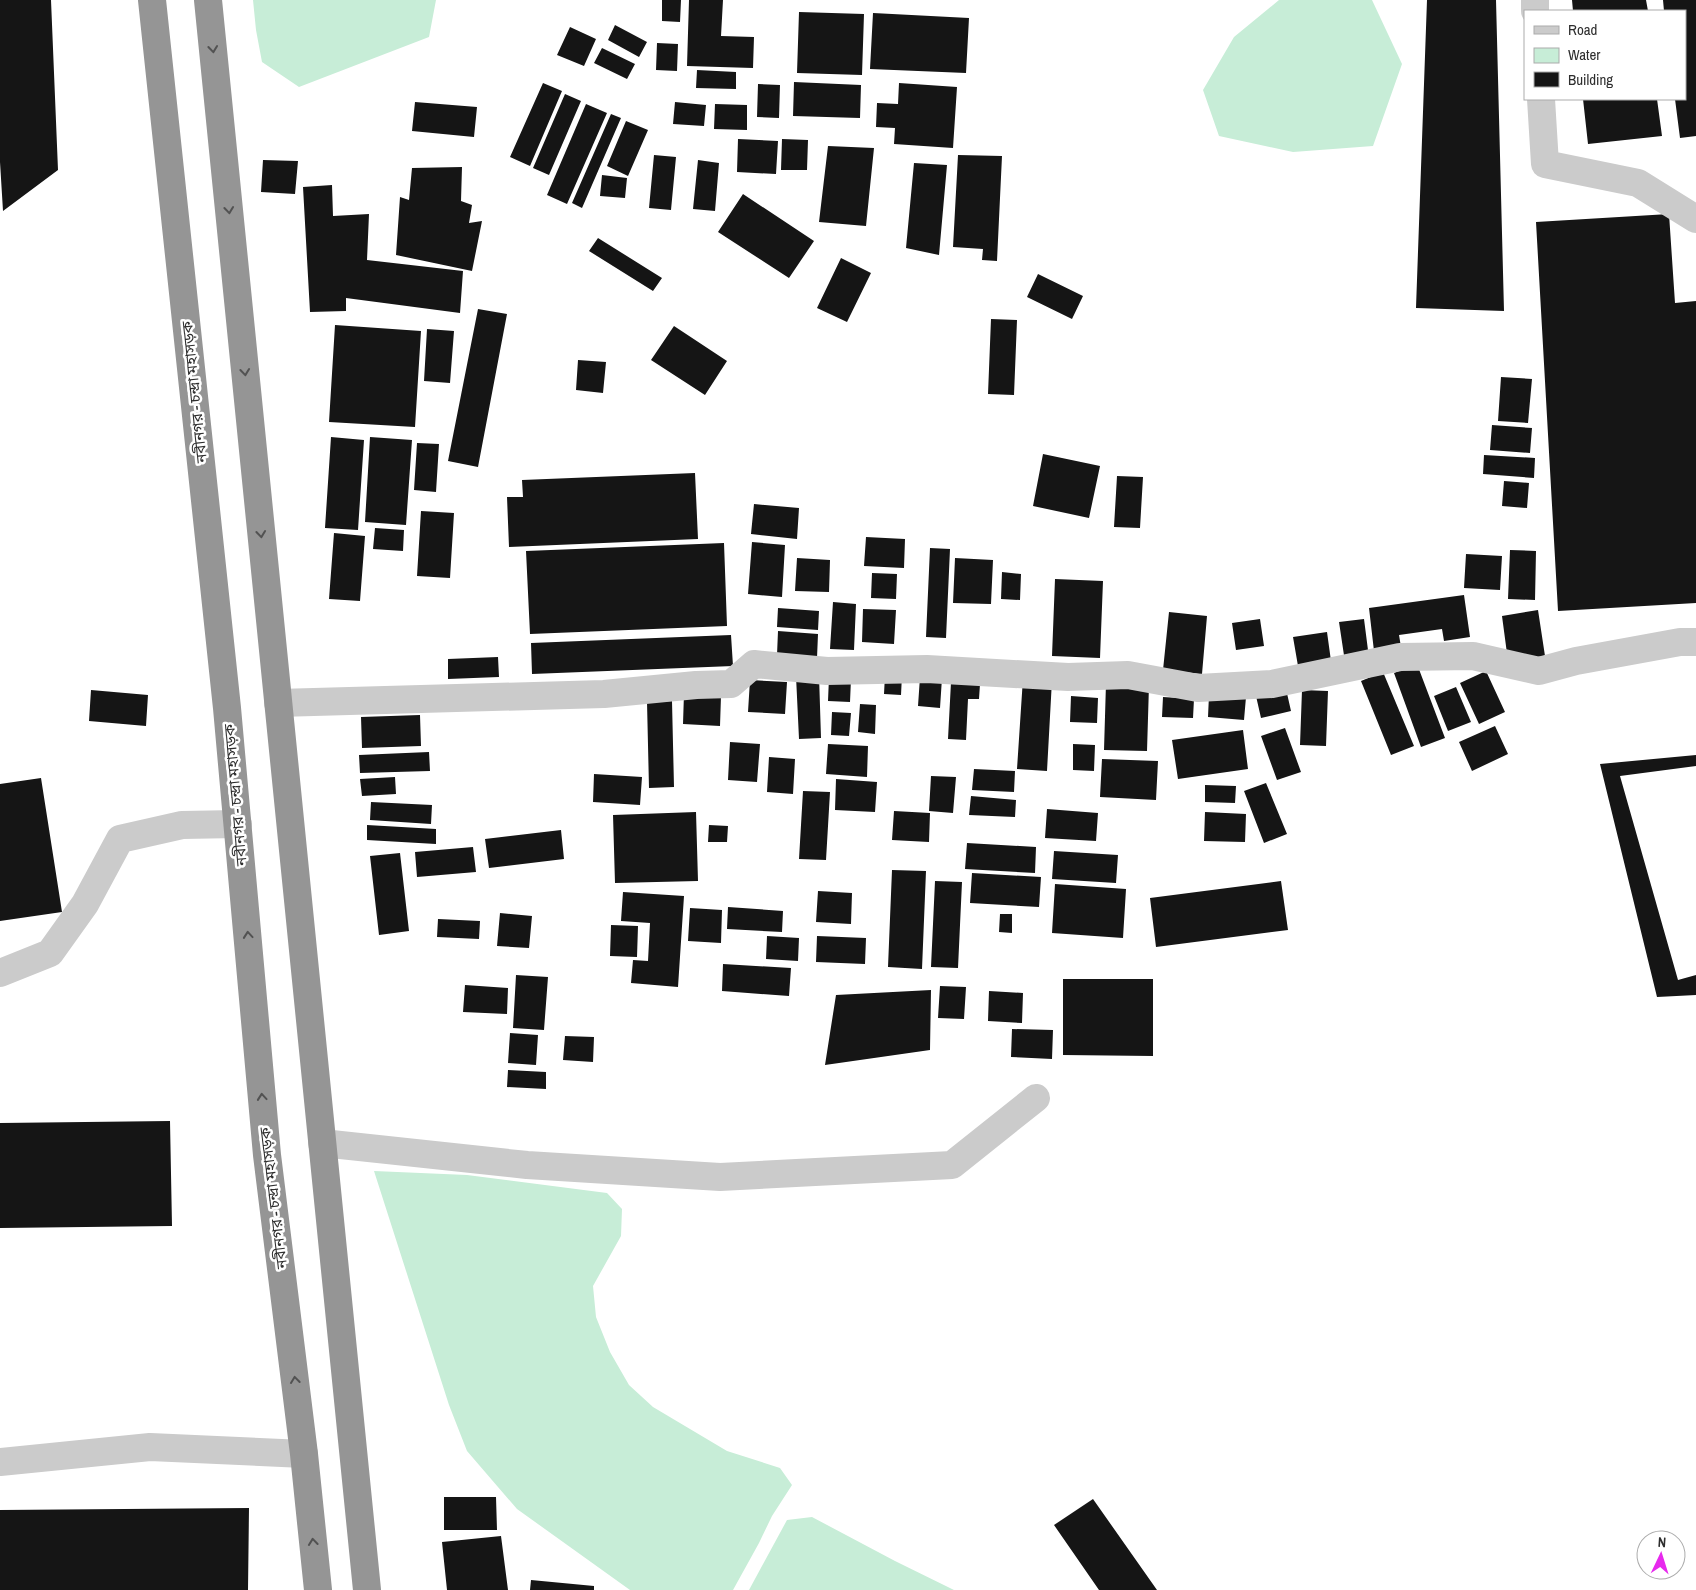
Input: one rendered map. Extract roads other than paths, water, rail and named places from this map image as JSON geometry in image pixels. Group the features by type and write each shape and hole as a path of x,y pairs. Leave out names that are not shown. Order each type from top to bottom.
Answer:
{"highway":[{"name":"নবীনগর - চন্দ্রা মহাসড়ক","path":"152,0 238,824 267,1155 304,1454 318,1590"},
{"path":"208,0 367,1590"}],"street":[{"path":"1541,100 1545,164 1638,183 1696,219"},
{"path":"278,703 604,694 696,685 731,684 754,664 827,671 927,669 1068,677 1128,675 1198,688 1272,684 1400,657 1473,656 1539,670 1576,661 1680,642 1696,642"},
{"path":"0,973 50,953 85,904 120,839 182,825 238,824"},
{"path":"322,1143 527,1165 720,1177 952,1165 1036,1098"},
{"path":"0,1462 150,1447 304,1454"}],"water":[{"path":"253,0 436,0 429,37 299,87 262,62"},
{"path":"1279,0 1372,0 1402,64 1373,146 1293,152 1219,136 1203,90 1234,37"},
{"path":"374,1171 467,1175 607,1193 622,1209 621,1236 593,1286 596,1317 610,1352 629,1385 653,1407 727,1451 780,1468 792,1485 772,1516 733,1590 630,1590 517,1509 467,1451 449,1405"},
{"path":"812,1517 954,1590 749,1590 787,1520"}]}
